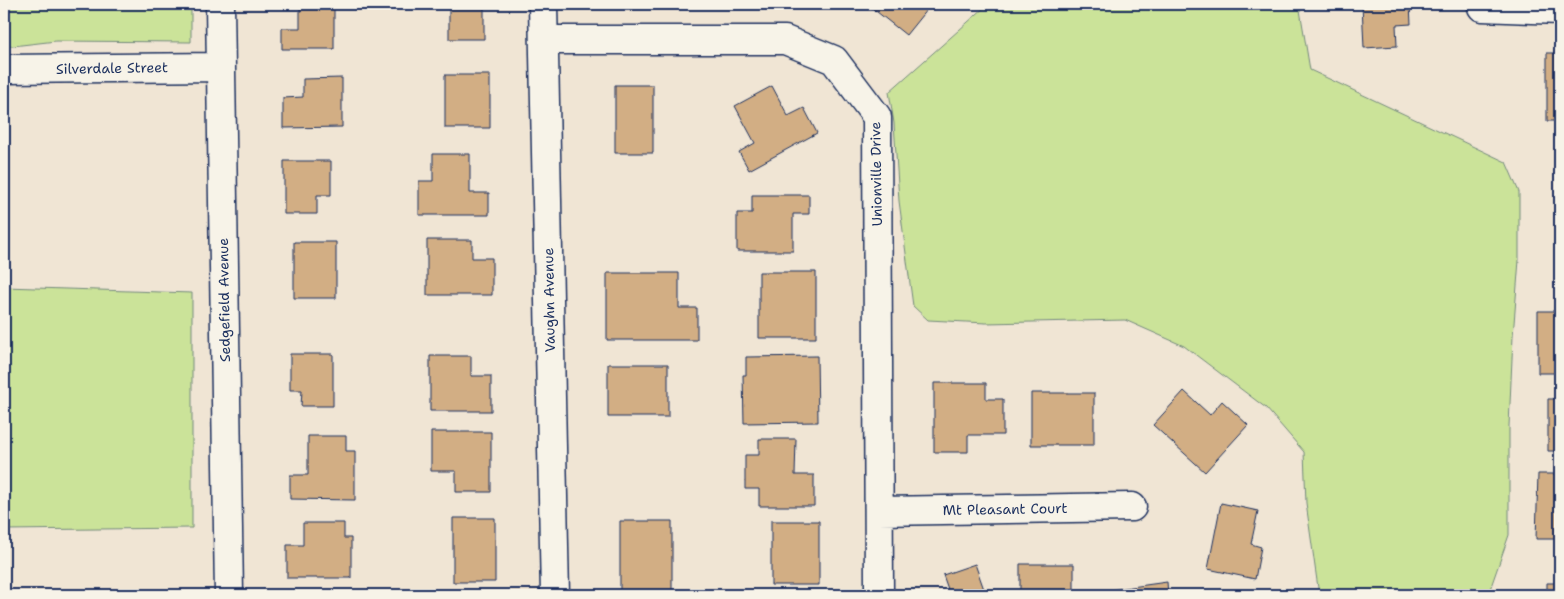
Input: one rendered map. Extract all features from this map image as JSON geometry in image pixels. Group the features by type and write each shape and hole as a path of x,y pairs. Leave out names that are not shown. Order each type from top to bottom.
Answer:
{"street":[{"name":"Sedgefield Avenue","path":"220,4 229,595"},
{"name":"Vaughn Avenue","path":"543,4 555,595"},
{"path":"1482,7 1560,10"},
{"name":"Unionville Drive","path":"544,40 785,40 834,60 877,117 880,595"},
{"name":"Silverdale Street","path":"4,69 221,67"},
{"name":"Mt Pleasant Court","path":"879,511 1132,507"}],"green space":[{"path":"4,4 191,4 191,42 56,41 4,47"},
{"path":"986,4 1299,4 1310,70 1506,162 1519,192 1519,260 1509,426 1509,535 1488,595 1319,595 1306,503 1304,452 1266,408 1184,346 1125,320 986,323 928,320 913,306 899,201 894,123 889,92 985,7"},
{"path":"4,287 192,293 192,528 4,530"}],"building":[{"path":"300,4 334,4 334,49 282,49 282,28 300,28"},
{"path":"449,4 484,4 484,39 449,39"},
{"path":"867,4 931,4 906,35"},
{"path":"1362,4 1410,4 1411,24 1396,25 1397,46 1364,48"},
{"path":"1547,53 1560,53 1560,121 1547,121"},
{"path":"445,75 490,75 490,128 445,128"},
{"path":"342,78 342,127 283,128 283,98 303,97 303,79"},
{"path":"615,85 653,85 653,153 615,153"},
{"path":"772,86 788,116 804,108 817,133 749,170 739,152 755,143 735,106"},
{"path":"433,154 470,154 470,193 489,193 489,215 419,215 419,181 433,181"},
{"path":"284,161 331,161 331,195 317,195 317,214 284,214"},
{"path":"752,195 809,195 809,214 793,214 793,251 737,251 737,213 752,213"},
{"path":"427,240 472,240 472,258 492,258 492,295 427,295"},
{"path":"294,242 336,242 336,298 294,298"},
{"path":"759,272 816,272 816,338 759,338"},
{"path":"607,273 679,273 679,308 697,308 697,340 607,340"},
{"path":"1538,311 1560,311 1560,373 1538,373"},
{"path":"290,354 333,354 333,406 301,406 302,390 290,390"},
{"path":"430,356 471,356 471,376 491,376 491,411 430,411"},
{"path":"817,356 818,422 744,423 743,375 746,375 746,357"},
{"path":"608,364 668,364 668,417 608,417"},
{"path":"934,383 986,383 986,399 1003,399 1003,435 968,435 968,452 934,452"},
{"path":"1184,391 1210,415 1222,401 1248,425 1205,472 1153,425"},
{"path":"1031,393 1094,393 1094,445 1031,445"},
{"path":"1548,399 1560,399 1560,451 1548,451"},
{"path":"431,432 491,432 491,492 456,492 456,471 431,471"},
{"path":"308,436 346,436 346,451 355,451 355,500 290,499 290,475 308,475"},
{"path":"759,439 796,439 795,475 814,475 814,506 759,506 759,489 745,489 745,455 759,455"},
{"path":"1538,474 1560,474 1560,539 1536,539"},
{"path":"1221,503 1258,511 1251,544 1261,547 1255,579 1208,569"},
{"path":"453,518 495,518 495,582 453,582"},
{"path":"620,521 672,521 672,594 620,594"},
{"path":"771,521 819,521 819,585 771,585"},
{"path":"303,523 344,523 344,538 351,538 351,578 287,578 287,545 303,545"},
{"path":"975,564 986,595 938,595 949,592 943,575"},
{"path":"1020,564 1074,564 1074,595 1020,595"},
{"path":"1167,582 1168,595 1111,595 1110,590"},
{"path":"1547,583 1560,583 1560,595 1547,595"}]}
